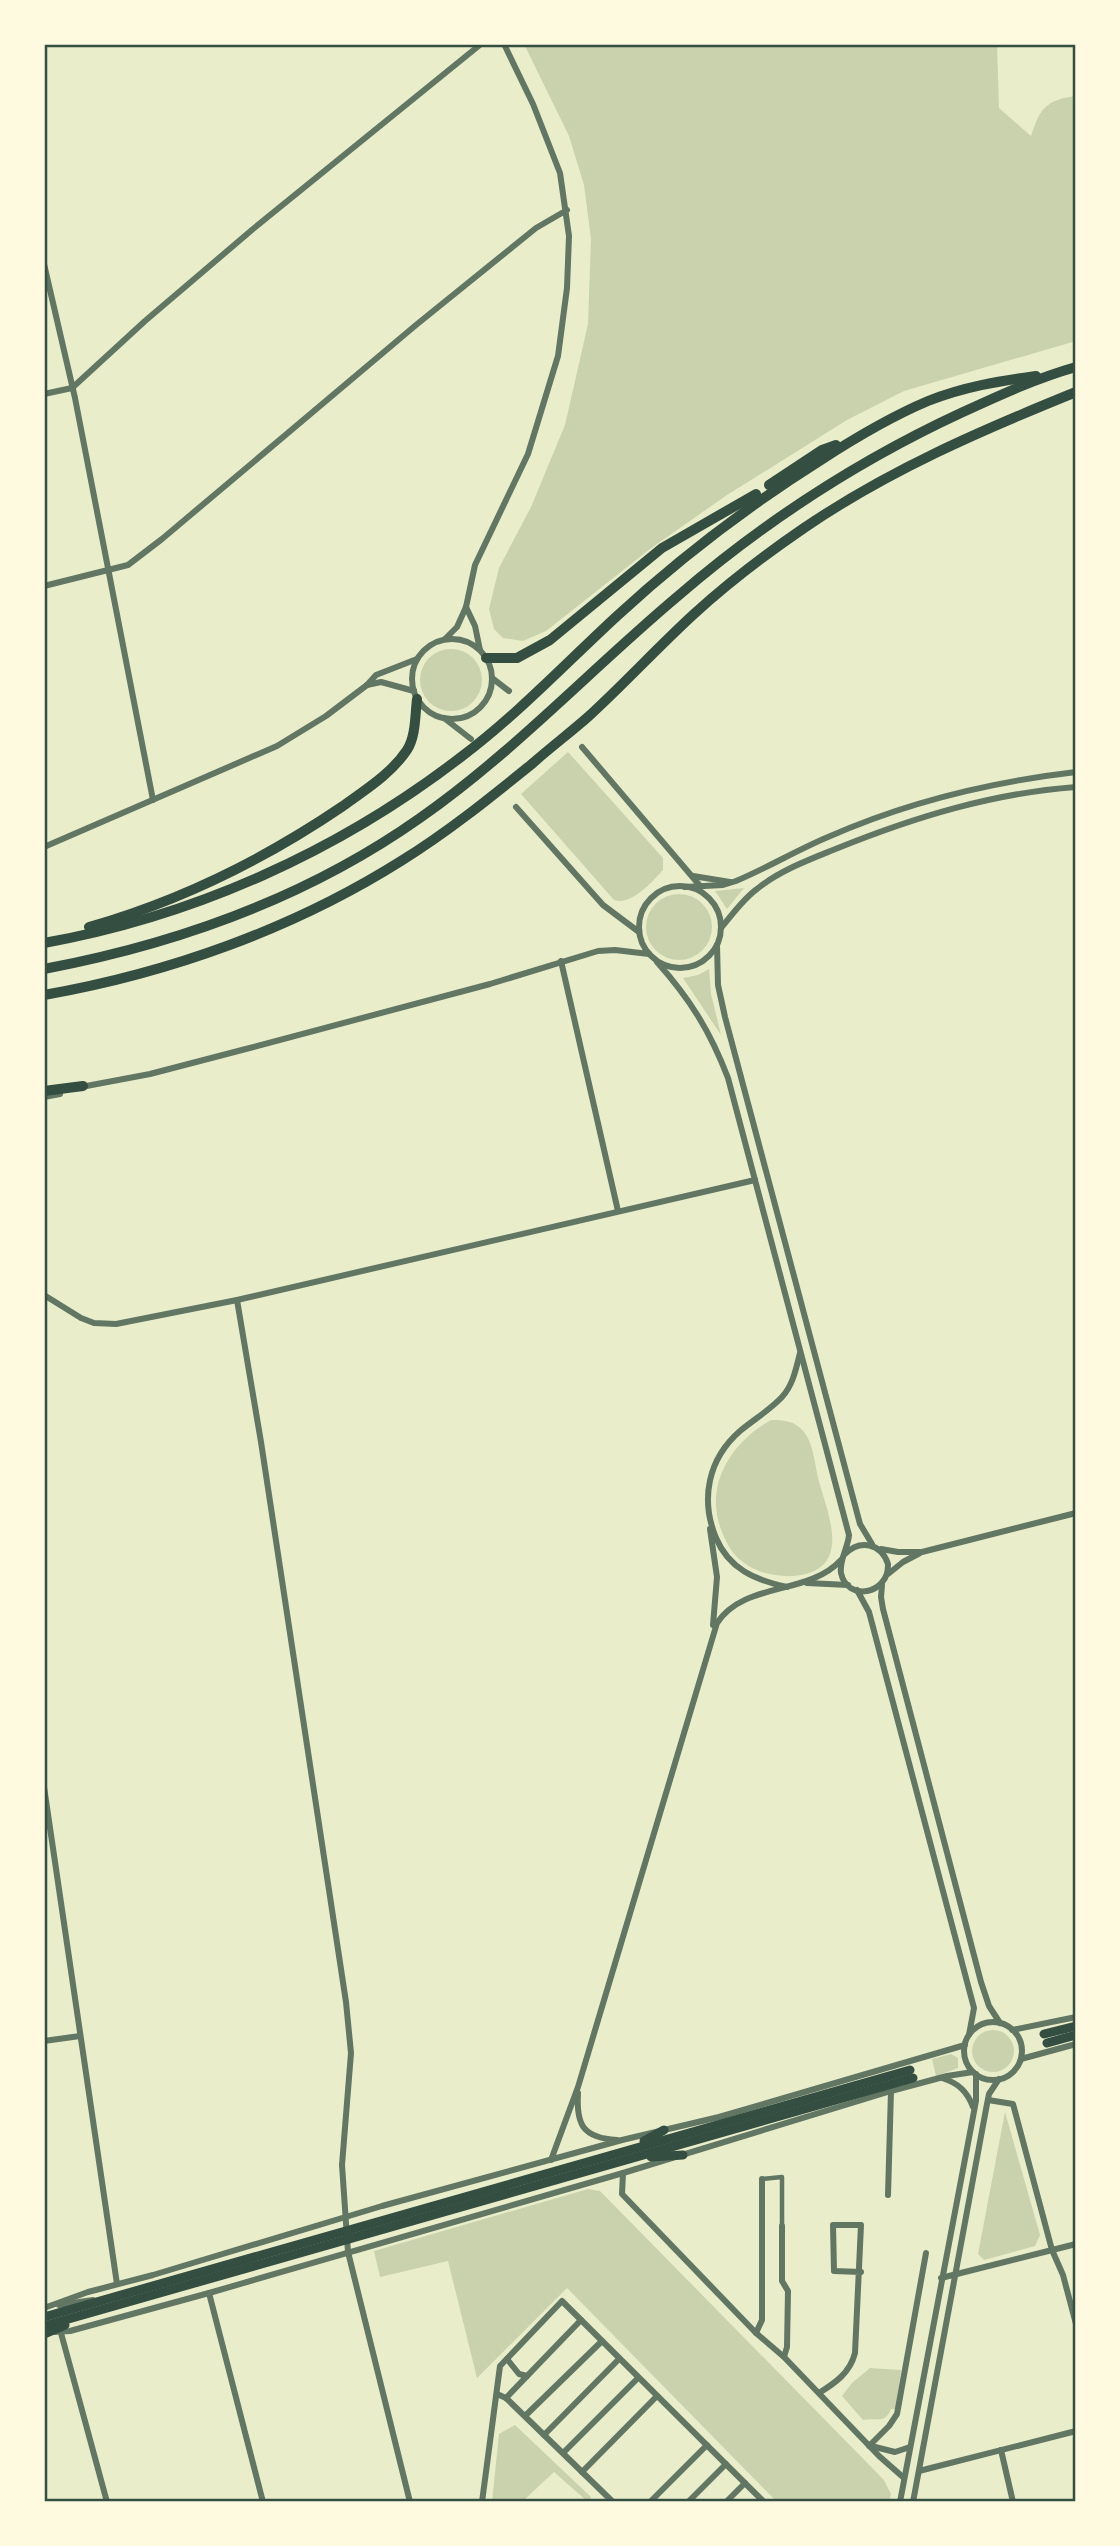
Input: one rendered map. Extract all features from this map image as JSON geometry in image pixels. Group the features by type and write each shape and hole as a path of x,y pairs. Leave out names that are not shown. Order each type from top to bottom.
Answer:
{"highway":[{"path":"44,943 131,924 219,894 311,853 378,815 440,773 487,737 668,570 721,527 852,440 930,400 995,382 1076,367"},
{"path":"44,969 95,959 201,928 300,887 372,849 419,819 483,771 675,597 786,511 849,471 914,435 1054,373"},
{"path":"44,995 152,970 260,934 400,862 436,838 529,766 589,716 696,613 805,527 928,455 1076,392"},
{"path":"483,654 517,658 541,645 662,548 746,500 822,450 852,440"},
{"path":"44,937 115,920 188,892 256,860 316,824 376,783 407,750 414,731 415,695"},
{"path":"44,1000 73,989"},
{"path":"44,1091 83,1086"}],"main road":[{"path":"1076,2026 1046,2038 1076,2035"},
{"path":"46,2331 84,2315 233,2268 642,2156 912,2074 627,2150 377,2227"},
{"path":"627,2150 664,2130"},
{"path":"642,2156 683,2155"},
{"path":"44,2317 233,2268"}],"street":[{"path":"44,394 72,388 145,321 243,238 481,44"},
{"path":"445,639 457,627 466,607 475,565 528,454 558,356 570,257 567,210 560,173 504,44"},
{"path":"44,586 128,565 416,325 536,228 567,210"},
{"path":"44,264 72,388 153,800"},
{"path":"444,718 456,719 478,710 491,690 492,678 466,607"},
{"path":"44,847 277,746 326,716 368,685 376,675 417,659 434,643 445,639 458,639 470,643 483,654"},
{"path":"415,695 413,669 417,659"},
{"path":"492,678 509,691"},
{"path":"368,685 381,682 415,695 428,711 444,718 471,739"},
{"path":"582,747 699,885 720,917 721,928 717,945 720,995 751,1118 860,1524 888,1564 887,1576"},
{"path":"849,1586 841,1571 849,1535 728,1078 716,1047 686,996 649,954 639,932 640,916 648,901 660,891 731,882 828,837 919,802 984,787 1076,772"},
{"path":"721,928 748,897 766,882 886,829 965,805 1076,787"},
{"path":"516,807 603,905 639,932"},
{"path":"691,876 731,882"},
{"path":"685,887 708,897"},
{"path":"657,962 686,968 704,960 717,945"},
{"path":"44,1097 83,1086 150,1074 490,984 561,961 608,950 649,954"},
{"path":"561,961 618,1211"},
{"path":"44,1295 81,1318 94,1323 116,1324 237,1300 755,1180"},
{"path":"237,1300 346,2002 351,2053 342,2165 348,2252 410,2502"},
{"path":"713,1633 717,1577 707,1492 715,1463 732,1439 782,1398 796,1375 800,1351"},
{"path":"805,1583 849,1586 868,1591 882,1583 903,1562 922,1552 1076,1513"},
{"path":"710,1523 724,1553 739,1569 757,1580 788,1587"},
{"path":"551,2160 578,2087 713,1633 720,1618 737,1603 805,1583 828,1572 855,1546 898,1552 922,1552"},
{"path":"882,1583 883,1609 981,1982 989,2006 1000,2024"},
{"path":"857,1590 869,1612 973,2003 965,2057 974,2073 977,2090 900,2502"},
{"path":"44,1787 117,2284"},
{"path":"1012,2029 1076,2017"},
{"path":"46,2331 61,2333 209,2293 623,2173 891,2091 941,2078 974,2073 988,2080 999,2080 1013,2072 1021,2059 1020,2040 1012,2029 1000,2024 986,2023 969,2035"},
{"path":"44,2041 80,2036"},
{"path":"1021,2059 1076,2044"},
{"path":"46,2307 344,2218 622,2140 780,2100 965,2045"},
{"path":"941,2078 956,2083 963,2089 974,2109"},
{"path":"913,2502 988,2100 999,2080"},
{"path":"578,2087 577,2110 584,2129 592,2136 622,2140"},
{"path":"888,2195 891,2091"},
{"path":"988,2100 1013,2104 1052,2250 1063,2275 1076,2324"},
{"path":"623,2173 622,2194 756,2333 784,2357 869,2446 904,2478"},
{"path":"756,2333 762,2320 762,2179 782,2177 782,2281 788,2291 787,2347 784,2357"},
{"path":"818,2393 845,2374 853,2360 861,2272 861,2225 833,2225 834,2271 861,2272"},
{"path":"942,2278 1076,2244"},
{"path":"869,2446 897,2414 926,2253"},
{"path":"209,2293 263,2502"},
{"path":"46,2307 113,2297"},
{"path":"482,2502 500,2366 562,2301 764,2502"},
{"path":"506,2398 581,2320"},
{"path":"61,2333 107,2502"},
{"path":"525,2416 602,2341"},
{"path":"507,2359 519,2374 527,2376"},
{"path":"544,2435 619,2359"},
{"path":"563,2453 638,2378"},
{"path":"498,2394 506,2398 613,2502"},
{"path":"582,2472 657,2396"},
{"path":"919,2471 1076,2431"},
{"path":"650,2502 707,2445"},
{"path":"869,2446 895,2452 910,2447"},
{"path":"1000,2449 1013,2502"},
{"path":"688,2502 726,2464"},
{"path":"726,2502 745,2483"}],"green space":[{"path":"524,44 997,44 999,108 1031,136 1045,107 1057,100 1076,96 1076,341 904,391 847,420 727,495 650,549 546,631 523,641 503,638 494,629 489,609 499,568 531,507 565,425 588,324 591,239 584,185 569,136"},
{"path":"451,649 473,658 482,680 473,702 451,711 429,702 420,680 429,658"},
{"path":"568,752 663,858 663,870 641,892 627,900 614,900 521,794"},
{"path":"744,888 727,909 715,891"},
{"path":"679,894 692,897 702,904 709,914 712,927 709,940 702,950 692,957 679,960 666,957 656,950 649,940 646,927 649,914 656,904 666,897"},
{"path":"709,969 711,994 721,1035 683,978"},
{"path":"771,1420 793,1423 801,1428 812,1448 831,1524 832,1539 831,1552 824,1563 813,1572 780,1576 754,1569 736,1556 728,1545 717,1515 716,1498 724,1467 744,1440"},
{"path":"993,2030 1008,2036 1014,2051 1008,2066 993,2072 978,2066 972,2051 978,2036"},
{"path":"951,2054 958,2058 958,2068 936,2076 932,2059"},
{"path":"1005,2112 1040,2235 1035,2246 984,2260 978,2254"},
{"path":"588,2189 600,2191 884,2480 891,2494 889,2502 777,2502 567,2288 477,2378 448,2261 380,2277 374,2251"},
{"path":"870,2368 901,2370 896,2409 891,2409 883,2419 863,2420 842,2396 852,2383"},
{"path":"515,2425 591,2497 588,2502 554,2472 525,2499 527,2502 492,2502 499,2434"}]}
